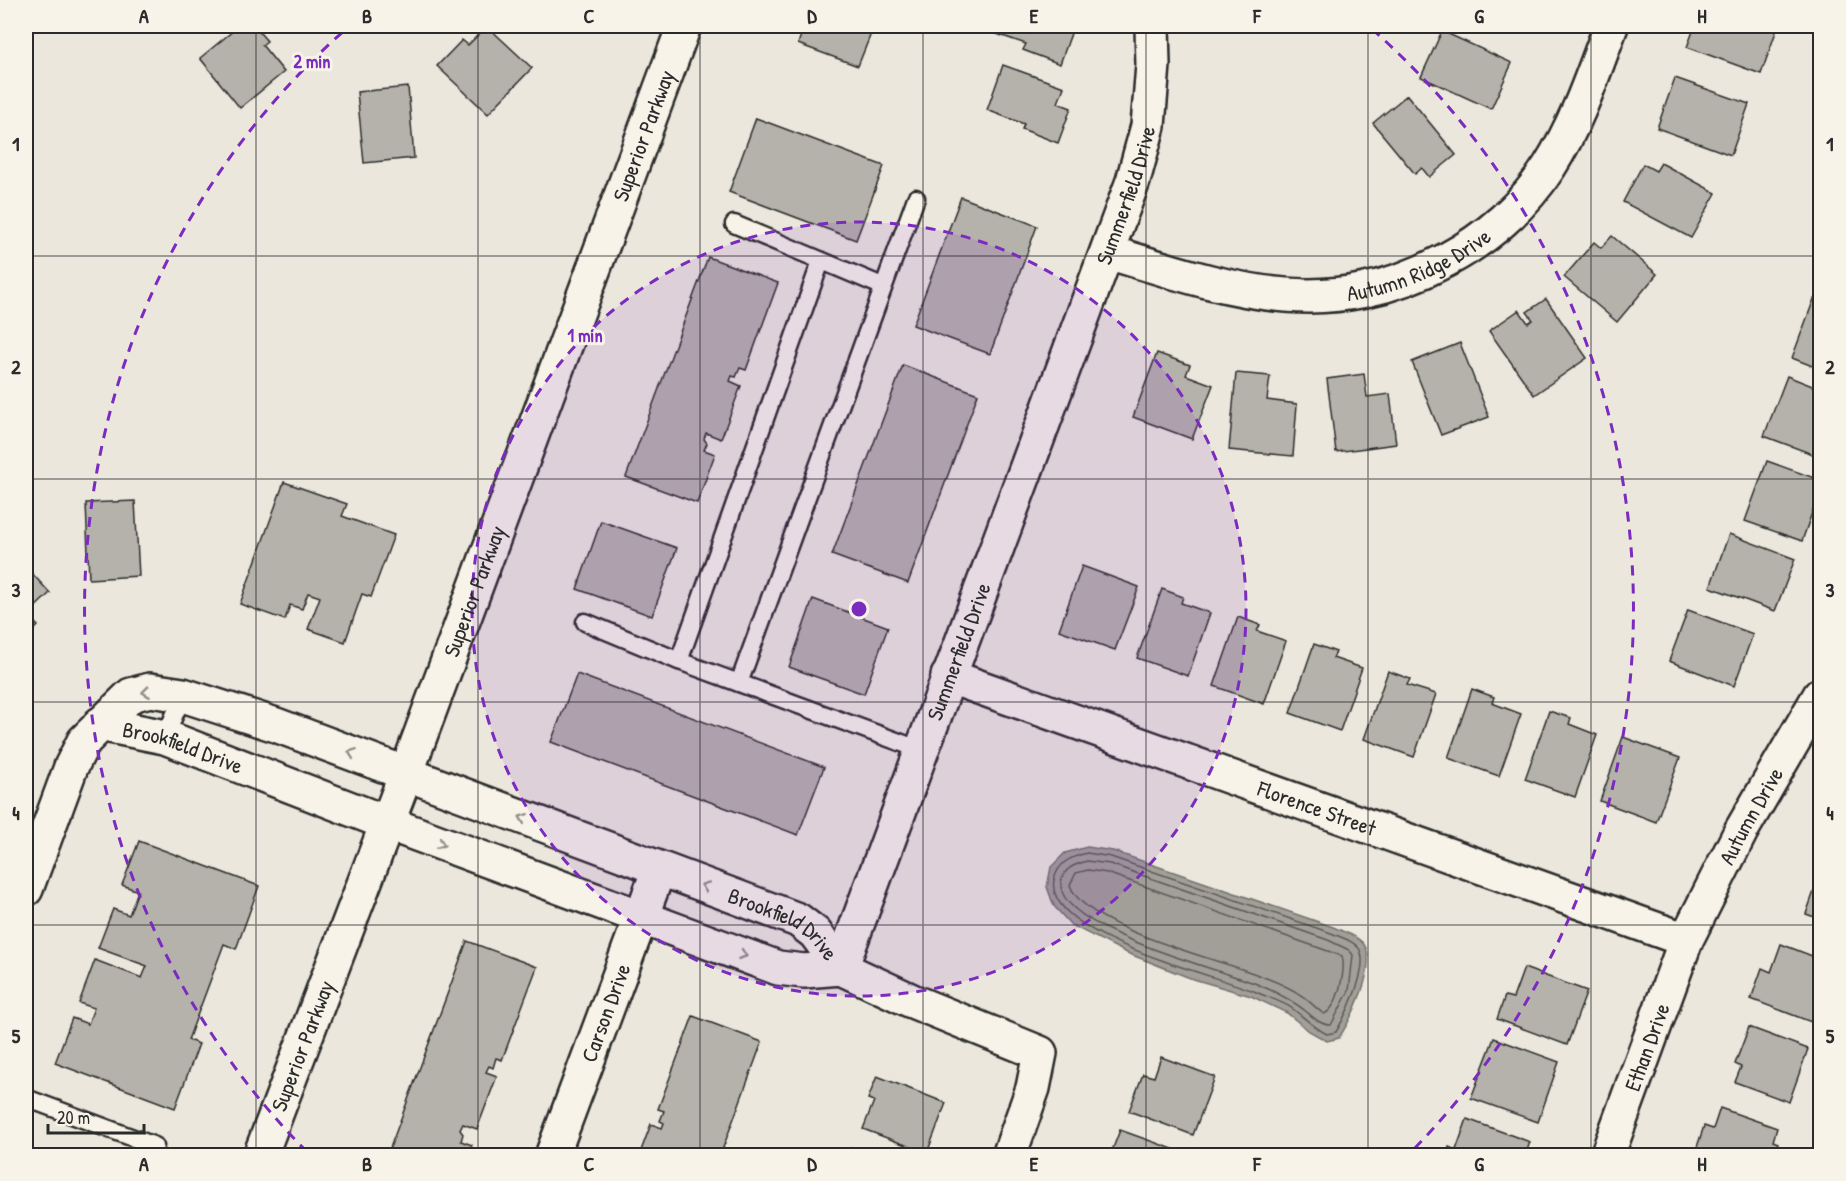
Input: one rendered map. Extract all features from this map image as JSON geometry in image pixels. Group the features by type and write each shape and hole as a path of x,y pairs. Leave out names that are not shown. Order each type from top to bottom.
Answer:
{"street":[{"name":"Superior Parkway","path":"260,1155 406,774 684,26"},
{"name":"Summerfield Drive","path":"841,968 1133,181 1148,126 1153,65 1152,26"},
{"name":"Autumn Ridge Drive","path":"1108,252 1214,284 1291,296 1326,297 1362,292 1397,283 1432,268 1461,252 1504,219 1549,168 1581,106 1611,26"},
{"name":"Florence Street","path":"948,676 1686,940"},
{"name":"Brookfield Drive","path":"26,889 71,767 84,741 132,695 150,690 183,695 276,725 798,920 815,933 841,968"},
{"name":"Autumn Drive","path":"1686,940 1741,831 1821,695"},
{"name":"Brookfield Drive","path":"100,724 165,737 262,776 778,968 804,971 841,968"},
{"name":"Brookfield Drive","path":"262,776 276,725"},
{"name":"Carson Drive","path":"552,1155 659,869"},
{"name":"Ethan Drive","path":"1607,1155 1686,940"},
{"path":"841,968 1040,1053 1033,1088 1008,1155"}],"lane":[{"path":"739,683 916,198"},
{"path":"734,224 882,286"},
{"path":"679,661 821,261"},
{"path":"585,622 679,661 921,750"},
{"path":"165,737 183,695"},
{"path":"26,1098 155,1146"}],"water":[{"path":"1087,847 1113,851 1333,927 1359,940 1365,946 1368,955 1368,967 1356,1006 1339,1038 1327,1041 1309,1031 1287,1013 1251,996 1190,978 1127,953 1071,925 1054,906 1047,887 1051,867 1065,853"}],"building":[{"path":"239,26 254,26 267,41 262,45 284,72 240,108 200,58"},
{"path":"487,26 532,68 488,114 437,66 462,40 468,45"},
{"path":"804,26 874,26 858,66 798,44"},
{"path":"990,26 1065,26 1073,28 1060,64 1023,50 1026,44 988,31"},
{"path":"1695,26 1778,26 1761,74 1687,47"},
{"path":"1442,31 1512,63 1491,109 1421,77"},
{"path":"1003,65 1064,87 1058,103 1071,108 1058,143 1022,129 1024,124 987,110"},
{"path":"1675,78 1749,104 1731,155 1657,128"},
{"path":"408,87 414,158 364,163 357,92"},
{"path":"1407,95 1456,155 1429,177 1422,168 1415,174 1373,123"},
{"path":"756,118 884,166 856,240 729,192"},
{"path":"1661,163 1716,193 1691,238 1623,202 1643,164 1656,171"},
{"path":"961,197 1037,226 990,354 913,325"},
{"path":"1612,236 1657,274 1617,322 1564,277 1594,242 1601,248"},
{"path":"708,257 778,283 746,370 740,368 736,377 732,376 730,381 741,386 721,439 706,433 704,439 707,443 704,450 715,454 697,503 626,477"},
{"path":"1546,299 1587,358 1534,395 1489,331 1519,310 1528,323 1533,320 1527,312"},
{"path":"1814,299 1820,302 1820,369 1792,358"},
{"path":"1460,343 1489,417 1441,435 1412,362"},
{"path":"1157,353 1190,365 1186,375 1213,385 1192,439 1133,417"},
{"path":"903,365 978,394 908,583 832,555"},
{"path":"1236,373 1270,376 1267,400 1297,404 1293,456 1229,450"},
{"path":"1364,374 1367,397 1390,394 1396,444 1336,452 1327,379"},
{"path":"1787,376 1820,389 1820,457 1764,436"},
{"path":"1767,461 1820,480 1820,490 1802,541 1745,521"},
{"path":"284,482 347,504 342,516 394,535 371,597 362,594 345,642 308,629 320,597 308,593 302,609 290,605 285,620 240,604"},
{"path":"135,501 139,576 89,579 86,503"},
{"path":"601,521 677,548 652,616 577,589"},
{"path":"1729,534 1795,559 1775,611 1710,587"},
{"path":"1082,566 1139,587 1115,650 1059,630"},
{"path":"26,567 50,593 27,615 38,626 26,638"},
{"path":"1162,589 1183,597 1181,603 1210,613 1188,676 1137,658"},
{"path":"813,599 888,627 864,694 789,667"},
{"path":"1688,610 1753,634 1734,686 1669,661"},
{"path":"1238,617 1260,625 1257,631 1286,641 1264,704 1214,686"},
{"path":"1314,644 1336,652 1333,658 1362,668 1340,731 1290,713"},
{"path":"1388,671 1410,679 1407,685 1436,694 1414,757 1364,739"},
{"path":"577,674 824,767 798,835 551,742"},
{"path":"1472,689 1494,697 1492,703 1521,714 1499,776 1448,758"},
{"path":"1549,711 1571,718 1569,724 1597,735 1575,797 1525,779"},
{"path":"1623,737 1680,758 1656,822 1600,801"},
{"path":"139,841 259,886 236,949 224,944 188,1040 199,1044 175,1108 55,1063 72,1018 88,1024 94,1008 79,1003 95,960 142,978 147,966 98,948 113,909 129,915 138,891 122,885"},
{"path":"1820,878 1820,919 1806,914"},
{"path":"467,941 537,967 502,1060 496,1058 493,1068 489,1066 486,1072 497,1076 477,1129 463,1124 460,1130 463,1134 461,1141 472,1145 468,1156 387,1156"},
{"path":"1781,944 1820,959 1819,1025 1751,999 1762,968 1771,972"},
{"path":"1524,968 1587,991 1567,1045 1497,1019 1505,996 1513,998"},
{"path":"693,1016 762,1042 720,1156 639,1156 651,1124 662,1128 664,1123 660,1121 664,1111 658,1109"},
{"path":"1749,1027 1808,1049 1789,1102 1735,1082 1741,1067 1735,1064"},
{"path":"1494,1038 1559,1062 1538,1122 1471,1098"},
{"path":"1161,1057 1215,1077 1193,1135 1129,1111 1143,1074 1154,1077"},
{"path":"877,1076 946,1103 927,1153 863,1129 874,1101 868,1099"},
{"path":"1720,1108 1777,1128 1773,1141 1778,1143 1774,1156 1694,1156 1704,1126 1713,1129"},
{"path":"1467,1119 1530,1142 1525,1156 1446,1156 1449,1147 1456,1150"},
{"path":"1120,1130 1187,1154 1187,1156 1110,1156"},
{"path":"852,1148 872,1156 849,1156"}]}
